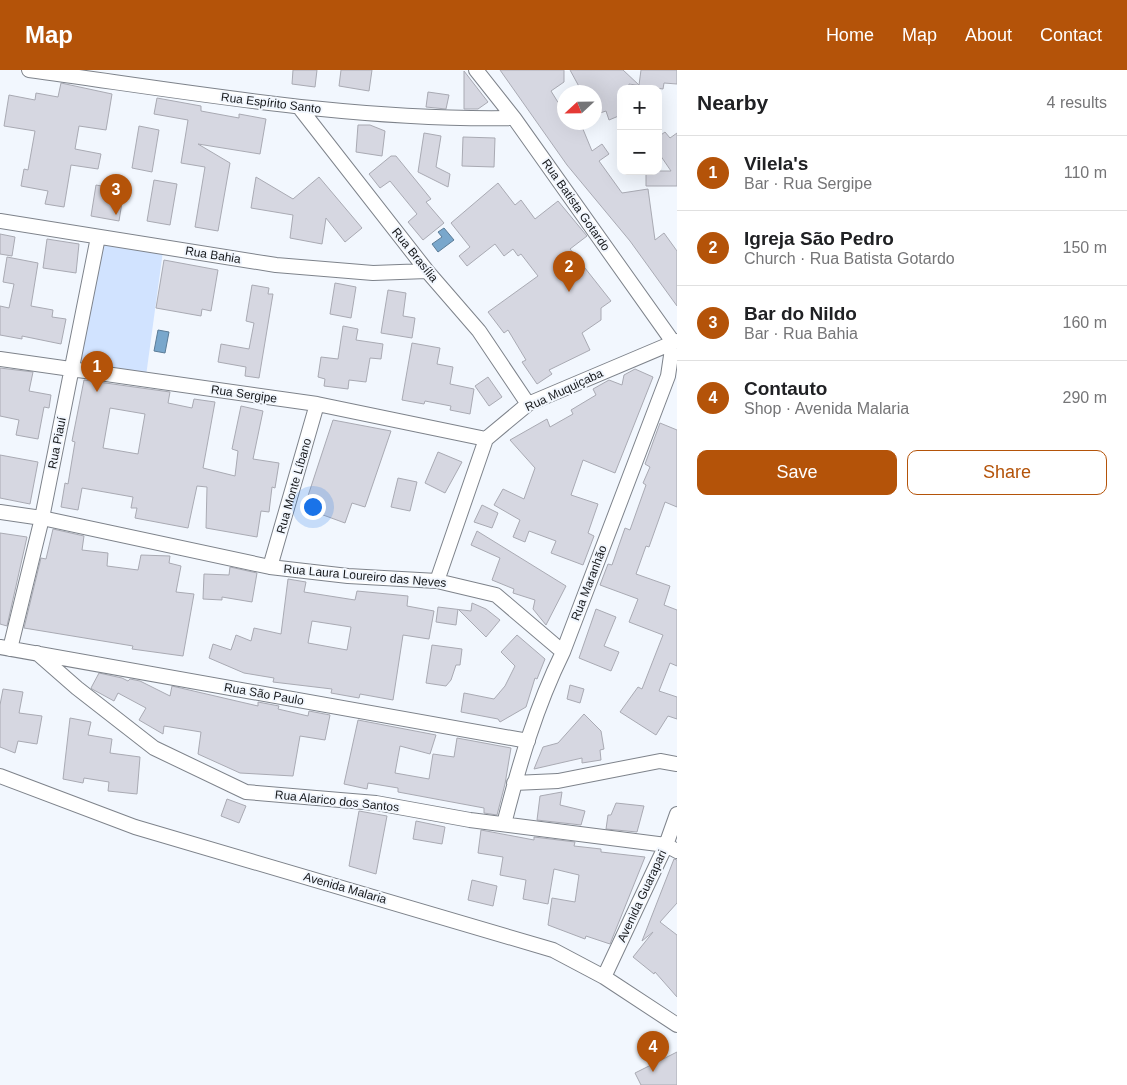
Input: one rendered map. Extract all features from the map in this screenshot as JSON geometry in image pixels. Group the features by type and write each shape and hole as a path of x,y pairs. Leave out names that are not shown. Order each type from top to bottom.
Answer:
{"street":[{"name":"Rua Espírito Santo","path":"29,70 299,108 464,119 514,118"},
{"name":"Rua Batista Gotardo","path":"476,70 514,118 675,341"},
{"name":"Rua Brasília","path":"299,108 426,271 479,331 528,404"},
{"name":"Rua Bahia","path":"0,221 276,265 373,273 426,271"},
{"name":"Rua Piauí","path":"5,648 42,518 98,237"},
{"name":"Rua Muquiçaba","path":"486,438 528,404 675,341"},
{"name":"Rua Maranhão","path":"504,824 514,783 544,689 563,652 668,376 675,341"},
{"name":"Rua Sergipe","path":"0,359 318,404 486,438"},
{"name":"Rua Monte Líbano","path":"270,567 318,404"},
{"path":"437,581 486,438"},
{"name":"Rua Laura Loureiro das Neves","path":"0,512 42,518 270,567 348,576 437,581 496,595 563,652"},
{"name":"Rua São Paulo","path":"5,648 528,741"},
{"name":"Rua Alarico dos Santos","path":"37,653 77,688 154,748 246,792 376,803 504,824 672,848"},
{"path":"514,783 558,782 660,761 677,764"},
{"name":"Avenida Malaria","path":"0,776 135,827 552,950 604,977 677,1025"},
{"name":"Avenida Guarapari","path":"604,977 672,848 677,814"}],"shaded area":[{"path":"444,228 454,240 438,252 432,244 442,237 438,232"},
{"path":"100,241 163,251 146,376 76,367"},
{"path":"158,330 169,332 165,353 154,351"}],"building":[{"path":"293,70 317,70 315,87 292,84"},
{"path":"341,70 372,70 369,91 339,86"},
{"path":"500,70 564,70 564,82 557,85 551,91 557,101 557,130 583,130 592,151 602,144 609,154 599,161 622,193 648,189 655,240 664,233 677,251 677,306 630,241 567,165"},
{"path":"570,70 623,70 639,85 617,85 617,117 609,120 606,111 602,112 602,85 578,85"},
{"path":"641,70 677,70 677,84 664,83 663,89 662,85 639,85"},
{"path":"464,71 488,102 478,109 464,109"},
{"path":"61,83 112,94 106,130 79,126 75,149 101,154 98,169 71,165 64,207 45,204 48,191 21,186 24,169 28,170 35,131 4,126 9,95 35,100 36,93 58,97"},
{"path":"428,92 449,95 446,109 426,107"},
{"path":"157,98 201,106 201,111 239,118 239,114 266,119 260,154 198,144 230,163 218,231 195,227 205,167 181,163 188,120 154,114"},
{"path":"358,125 370,125 385,131 382,156 356,152"},
{"path":"139,126 159,130 152,172 132,168"},
{"path":"665,132 670,138 677,133 677,186 646,186 646,175 662,175 662,171 671,171 662,158 662,134"},
{"path":"424,133 441,136 436,167 450,174 448,187 418,172"},
{"path":"463,137 495,138 494,167 462,166"},
{"path":"391,156 396,156 431,199 426,202 444,223 423,240 408,222 417,214 390,181 380,188 369,174"},
{"path":"256,177 293,199 319,177 362,228 345,242 326,218 322,244 290,238 293,215 251,208"},
{"path":"154,180 177,184 170,225 147,221"},
{"path":"498,183 515,205 521,200 535,219 558,201 587,236 570,249 611,301 601,308 601,320 582,333 590,350 549,370 552,374 537,384 522,362 526,360 508,330 504,333 488,312 538,276 521,254 518,256 513,249 504,256 495,244 467,266 459,256 470,247 451,223"},
{"path":"96,185 124,190 119,221 91,216"},
{"path":"0,234 15,237 12,256 0,254"},
{"path":"47,239 79,244 76,273 43,268"},
{"path":"7,257 38,263 31,306 53,310 52,317 66,319 61,344 22,336 22,339 0,335 0,306 9,308 14,284 3,282"},
{"path":"164,260 218,270 211,311 202,309 201,316 156,308"},
{"path":"335,283 356,287 351,318 330,314"},
{"path":"252,285 269,288 268,294 273,294 259,378 245,376 246,367 218,362 221,344 249,349 254,323 246,321"},
{"path":"388,290 406,293 403,316 415,318 412,338 381,333"},
{"path":"343,326 358,329 356,340 383,344 381,359 370,358 366,382 349,380 348,389 324,386 325,379 318,377 321,357 338,359"},
{"path":"412,343 440,348 437,364 453,367 450,384 474,389 470,414 450,410 451,406 425,401 424,404 402,400"},
{"path":"0,368 33,372 29,391 51,395 49,408 44,407 38,439 16,435 19,420 0,416"},
{"path":"635,369 653,377 615,473 583,460 571,495 598,504 588,533 594,536 583,565 551,553 556,541 529,531 525,542 513,537 520,520 494,505 503,489 524,499 535,468 510,440 547,419 550,427 573,414 571,410 596,395 593,389 609,380 622,385 624,375"},
{"path":"488,377 502,397 489,406 475,386"},
{"path":"84,380 170,392 168,403 192,408 194,399 215,402 203,468 235,476 238,451 232,449 241,406 263,411 253,459 279,463 275,488 272,487 269,512 261,511 257,537 206,528 207,487 197,486 188,528 135,518 137,508 131,508 133,497 82,488 78,510 61,507 65,483 68,484 75,442 72,441","holes":["110,408 145,414 138,454 103,448"]},
{"path":"333,420 391,431 365,507 352,503 345,523 304,508"},
{"path":"660,423 677,430 677,507 665,502 649,547 646,546 636,574 670,586 664,605 677,610 677,666 670,663 659,691 677,697 677,719 668,716 656,735 620,712 638,687 642,689 663,635 629,622 638,599 600,585 608,564 612,565 625,528 630,530 646,485 643,483 650,467 645,464"},
{"path":"438,452 462,462 445,493 425,483"},
{"path":"0,455 38,462 30,504 0,498"},
{"path":"398,478 417,482 410,511 391,507"},
{"path":"482,505 498,513 492,528 474,522"},
{"path":"53,529 84,536 82,550 108,553 107,566 138,570 141,555 170,556 169,563 181,566 176,592 194,594 183,656 132,649 133,646 24,628 41,558 46,559"},
{"path":"477,531 566,586 546,625 533,609 535,600 513,593 514,589 492,580 500,558 471,545"},
{"path":"0,533 27,537 7,626 0,624"},
{"path":"230,567 257,573 252,602 222,597 222,600 203,599 204,574 229,575"},
{"path":"288,579 306,582 304,592 355,600 357,591 408,596 407,606 434,611 429,639 403,635 393,700 360,694 359,698 331,693 332,689 273,682 274,678 244,673 209,658 213,644 231,650 236,635 251,641 254,628 281,634","holes":["312,621 351,627 347,650 308,643"]},
{"path":"472,603 486,609 500,620 486,637 458,609 471,611"},
{"path":"438,607 458,609 456,625 436,622"},
{"path":"596,609 616,617 604,646 619,652 611,671 579,658"},
{"path":"517,635 545,659 537,679 535,678 526,707 500,722 498,719 461,712 464,693 494,699 505,686 515,666 501,652"},
{"path":"432,645 462,649 460,665 456,665 451,680 446,686 426,683"},
{"path":"99,673 128,681 130,679 140,681 170,696 172,686 258,706 258,702 279,706 278,709 308,716 309,711 330,715 325,740 300,736 293,776 240,773 198,754 201,732 164,726 163,734 139,720 146,708 118,693 114,701 92,689"},
{"path":"570,685 584,689 580,703 567,699"},
{"path":"3,689 23,692 19,713 42,716 37,744 18,741 15,753 0,747 0,705"},
{"path":"584,714 601,731 604,749 600,750 601,760 582,763 582,758 534,769 543,747 558,743"},
{"path":"70,718 91,722 88,735 112,739 110,753 140,757 137,794 108,791 109,782 84,778 83,783 63,779"},
{"path":"358,720 436,735 430,754 400,746 395,773 429,779 433,754 454,757 457,738 511,748 497,815 484,813 484,808 398,792 398,788 368,783 367,789 344,784"},
{"path":"562,792 560,805 585,811 581,825 537,820 540,796"},
{"path":"227,799 246,806 239,823 221,816"},
{"path":"616,803 644,806 637,832 606,829 608,815 611,815"},
{"path":"359,811 387,816 376,874 349,866"},
{"path":"416,821 445,827 442,844 413,839"},
{"path":"481,830 534,840 534,837 575,842 574,846 601,849 601,852 645,857 610,944 586,936 585,939 548,925 552,898 575,902 579,875 554,869 548,904 523,899 526,880 500,875 503,857 478,853"},
{"path":"674,859 677,860 677,903 660,922 677,935 677,997 655,972 654,974 633,957 653,932 642,941"},
{"path":"472,880 497,886 493,906 468,900"},
{"path":"677,1052 677,1085 641,1085 635,1073"}],"place":[{"name":"Bar do Nildo","path":"116,215"},
{"name":"Igreja São Pedro","path":"569,292"},
{"name":"Vilela's","path":"97,392"},
{"name":"Contauto","path":"653,1072"}]}
